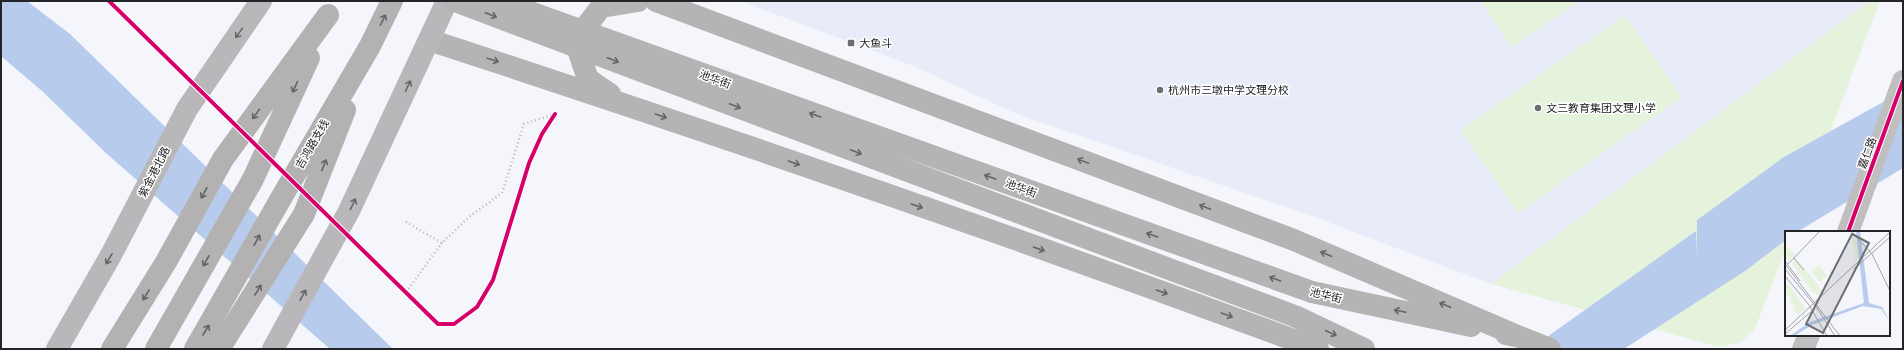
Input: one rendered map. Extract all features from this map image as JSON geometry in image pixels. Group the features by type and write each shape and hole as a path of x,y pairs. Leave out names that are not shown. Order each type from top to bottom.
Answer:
{"highway":[{"name":"吉鸿路支线","path":"195,349 370,46 392,1"},
{"path":"112,349 166,262 223,159 332,8"},
{"path":"156,349 253,178 332,8"},
{"path":"220,349 304,214 370,46"}],"main road":[{"name":"紫金港北路","path":"57,349 127,225 187,109 261,1"},
{"path":"275,345 349,211 447,1"},
{"name":"池华街","path":"455,1 1297,317 1364,349"},
{"name":"池华街","path":"499,1 1312,292 1520,337 1550,349"},
{"path":"624,104 588,79 575,41 601,7 638,1"},
{"path":"656,1 1294,240 1520,337"},
{"path":"430,40 624,104 1190,302 1318,349"}],"street":[{"name":"嘉仁路","path":"1850,225 1902,83"},
{"path":"1804,349 1809,336"}],"path":[{"path":"552,119 555,114"},
{"path":"406,292 442,243 469,217 502,193 524,124 555,114"},
{"path":"406,222 442,243"},
{"path":"400,287 411,298"}],"shaded area":[{"path":"740,1 1870,1 1491,284 1312,216 1017,114 911,65"}],"green space":[{"path":"1481,1 1580,1 1511,47"},
{"path":"1870,1 1880,1 1792,231 1785,231 1785,251 1755,329 1740,343 1719,347 1491,284"},
{"path":"1625,15 1682,97 1518,213 1460,130"}],"water":[{"path":"1,1 27,1 70,34 393,349 330,349 107,154 42,91 1,56"},
{"path":"1903,91 1903,168 1799,231 1785,231 1785,241 1745,271 1624,349 1530,349 1696,231 1697,255 1697,220 1784,157"}],"cycle path":[{"path":"109,1 438,324 454,324 477,307 493,280 529,163 542,134 555,114"},
{"path":"1848,231 1903,81"}],"place":[{"name":"大鱼斗","path":"851,43"},
{"name":"杭州市三墩中学文理分校","path":"1160,90"},
{"name":"文三教育集团文理小学","path":"1538,108"}]}
